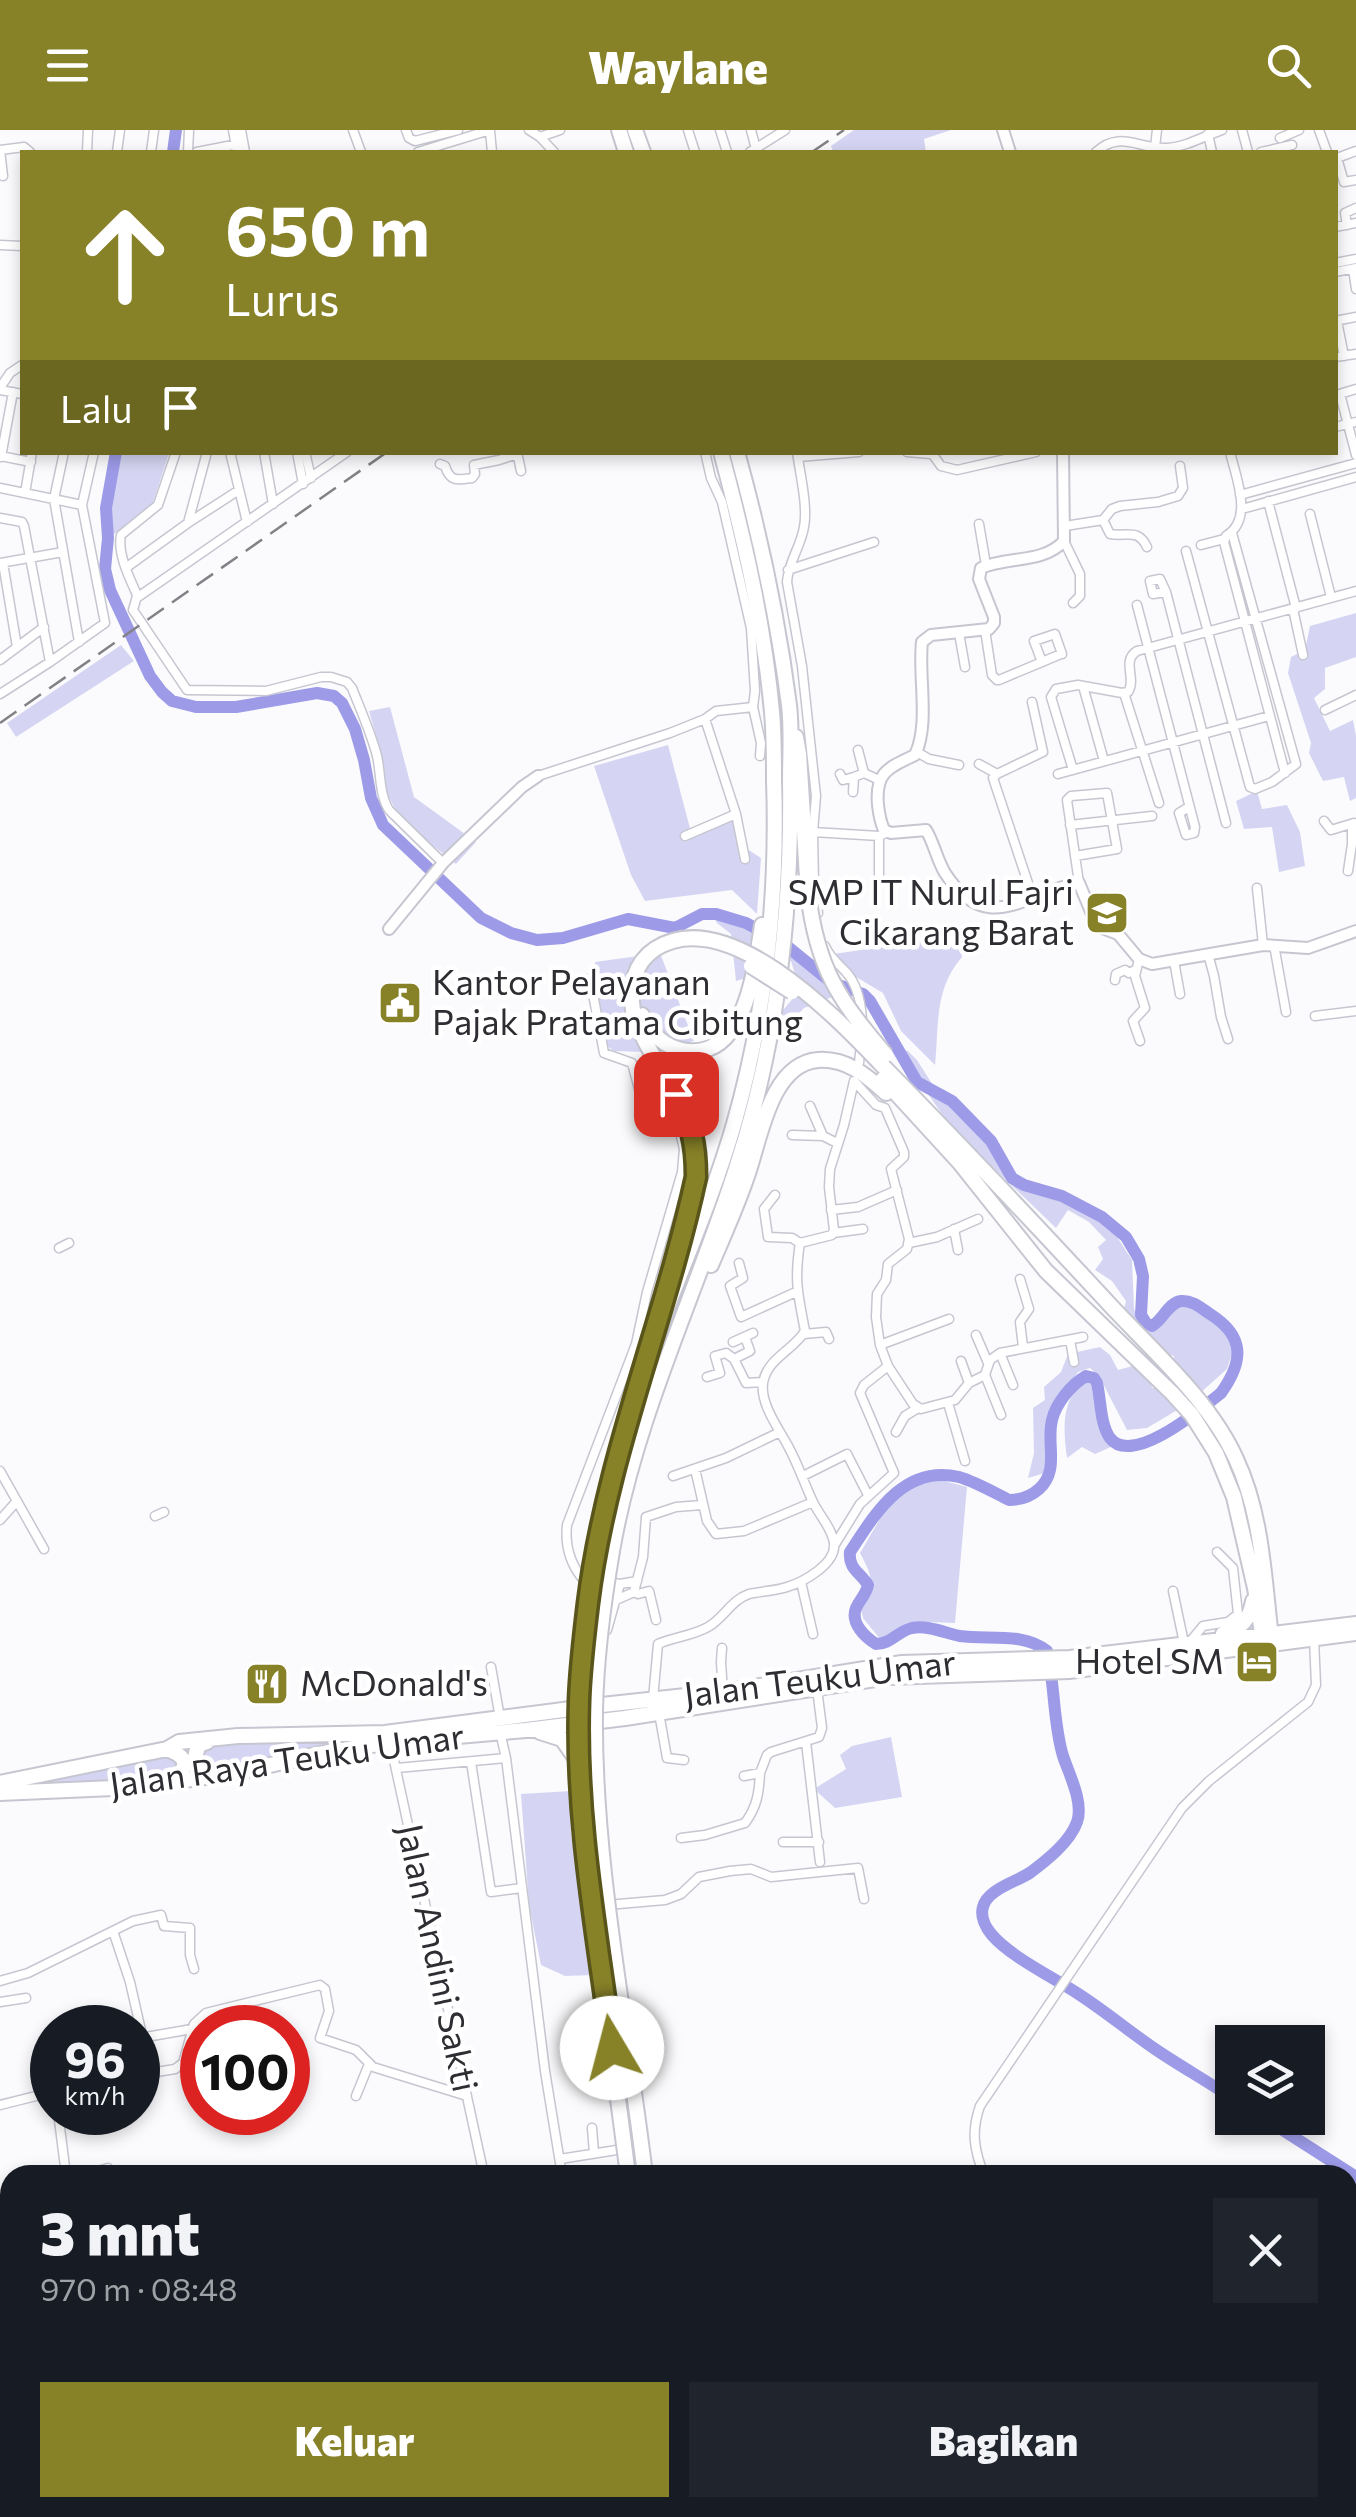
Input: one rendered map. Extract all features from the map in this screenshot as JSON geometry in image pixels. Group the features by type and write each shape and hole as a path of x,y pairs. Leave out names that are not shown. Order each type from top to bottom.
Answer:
{"highway":[{"path":"627,2165 591,1894 580,1774 579,1700 588,1601 656,1389 740,1155 771,1038 780,972 772,713 754,590 721,455"},
{"path":"738,455 770,592 799,754 811,920 827,972 874,1062"},
{"path":"634,1399 735,1122 754,1040 763,956 791,821 789,708"},
{"path":"644,2165 607,1892 596,1773 597,1660 611,1481 696,1177 692,1128 638,1026 631,991 635,974 649,954 678,940 709,940 754,958 804,989 830,1012 1178,1388 1230,1483 1261,1588 1274,1612 1280,1621 1295,1626 1326,1628"},
{"path":"636,1010 667,1045 689,1051 716,1046 739,1020 763,956"},
{"path":"656,1389 746,1178 770,1104 789,1073 798,1066 816,1060 853,1067 935,1127 1046,1271 1214,1421 1247,1485 1267,1639"},
{"path":"1069,1664 1191,1642 1242,1626 1261,1588"},
{"path":"1069,1664 1356,1624"},
{"path":"1191,1642 1314,1639 1356,1633"},
{"name":"Jalan Teuku Umar","path":"576,1713 774,1689 902,1663 1035,1666"},
{"name":"Jalan Teuku Umar","path":"601,1712 625,1718 656,1706 723,1692 817,1688 906,1675 1069,1664"},
{"name":"Jalan Raya Teuku Umar","path":"0,1793 136,1787 576,1713"},
{"name":"Jalan Raya Teuku Umar","path":"0,1783 167,1749 179,1742 500,1725 526,1730 576,1713"},
{"path":"601,1759 606,1730 625,1718"},
{"path":"526,1730 562,1739 574,1756"},
{"path":"210,1741 199,1746 195,1754 198,1771 210,1776"},
{"path":"167,1749 182,1758 185,1766 183,1773 170,1782"}],"street":[{"path":"233,130 240,148"},
{"path":"240,148 241,130"},
{"path":"406,130 415,141 458,130"},
{"path":"425,150 490,130"},
{"path":"529,130 552,150"},
{"path":"540,137 560,130"},
{"path":"751,130 754,150 785,130"},
{"path":"1157,130 1162,149"},
{"path":"1099,150 1119,140 1140,148 1162,149 1222,130"},
{"path":"1283,140 1299,130"},
{"path":"1208,134 1212,150"},
{"path":"3,176 0,150 28,150"},
{"path":"1338,164 1344,182 1356,180"},
{"path":"1351,224 1346,212 1356,208"},
{"path":"1354,269 1356,289"},
{"path":"1340,356 1356,354"},
{"path":"20,366 10,373 0,389 18,393 0,456 32,457 25,493"},
{"path":"1356,389 1338,394 1352,423 1356,455"},
{"path":"63,455 54,499 79,642"},
{"path":"0,694 104,624 82,504 93,455"},
{"path":"138,596 118,540 158,505 175,455"},
{"path":"188,523 206,455"},
{"path":"231,455 247,522"},
{"path":"265,455 274,504"},
{"path":"298,455 307,481"},
{"path":"306,455 307,481"},
{"path":"340,455 138,596 133,610 187,690 266,691 321,677 347,682 373,743 388,810 441,866"},
{"path":"440,464 454,481 474,476 474,464 512,455"},
{"path":"517,455 521,470"},
{"path":"706,455 722,502 751,628 755,691 752,708 760,756"},
{"path":"797,455 805,523 787,582 802,666 816,796 814,884 827,950 854,981 862,1032 874,1062"},
{"path":"933,455 942,466 957,470 1010,456"},
{"path":"973,455 975,467"},
{"path":"1063,455 1064,541 1082,583 1080,596 1072,603"},
{"path":"1202,544 1228,536 1240,520 1242,508 1231,455"},
{"path":"1240,495 1356,463"},
{"path":"1065,526 1103,520 1120,506 1178,496 1183,488 1180,466"},
{"path":"1242,508 1356,478"},
{"path":"0,488 82,504"},
{"path":"127,567 239,490"},
{"path":"1268,501 1303,655"},
{"path":"1310,514 1331,597"},
{"path":"0,518 22,522 50,662"},
{"path":"1103,520 1110,534 1136,534 1143,538 1146,547"},
{"path":"978,524 986,566"},
{"path":"1186,550 1251,789 1264,786 1294,767 1295,760 1228,536"},
{"path":"1228,536 1244,622 1284,773"},
{"path":"917,752 922,642 932,635 984,630 994,624 978,575 986,566 1038,556 1064,541"},
{"path":"788,570 874,542"},
{"path":"17,648 1,563 62,552"},
{"path":"1073,770 1051,697 1060,687 1083,686 1124,693 1132,688 1130,655 1137,650 1356,591"},
{"path":"1166,592 1226,823"},
{"path":"1137,605 1189,808"},
{"path":"0,660 44,627"},
{"path":"984,630 992,675 997,680 1042,662"},
{"path":"959,633 965,667"},
{"path":"1083,686 1104,762"},
{"path":"1124,693 1160,803"},
{"path":"1324,710 1356,695"},
{"path":"1032,702 1043,752 996,774 994,781 1032,898"},
{"path":"389,928 441,866 538,776 704,720 716,711 752,708"},
{"path":"1058,774 1268,716"},
{"path":"704,720 736,814 744,859"},
{"path":"858,750 864,773"},
{"path":"917,752 929,759 959,765"},
{"path":"878,876 884,834 877,792 879,780 886,770 917,752"},
{"path":"979,764 996,774"},
{"path":"840,774 843,780 864,773 879,780"},
{"path":"853,792 854,777"},
{"path":"1075,856 1117,849 1105,792 1068,798 1070,825 1079,883 1097,926 1118,934 1137,964 1136,982 1146,1008 1132,1020 1140,1041"},
{"path":"684,836 736,814"},
{"path":"1070,825 1152,816"},
{"path":"1324,821 1331,830 1354,823 1348,871"},
{"path":"813,832 884,834 926,830 947,876 977,906 993,909 1079,883"},
{"path":"1257,888 1286,1012"},
{"path":"1088,903 1106,897"},
{"path":"1116,980 1116,974 1137,964 1268,945 1308,948 1356,930"},
{"path":"1208,954 1228,1039"},
{"path":"1174,961 1180,994"},
{"path":"590,978 604,1052 633,1064 639,1089 668,1096 684,1149 682,1172 636,1344 567,1525 566,1542 578,1574 587,1580 620,1584 637,1581"},
{"path":"1315,1016 1356,1011"},
{"path":"833,1232 829,1180 854,1078 876,1106 885,1108 904,1152 904,1157 891,1169 908,1244 888,1264 886,1280 878,1294 876,1317 888,1366 918,1408"},
{"path":"810,1106 823,1136"},
{"path":"792,1134 823,1136 837,1143"},
{"path":"831,1210 858,1207 896,1190"},
{"path":"775,1195 764,1206 766,1234 771,1238 800,1242 833,1232 863,1229"},
{"path":"908,1244 937,1238 978,1219"},
{"path":"954,1230 958,1250"},
{"path":"800,1242 796,1292 804,1334"},
{"path":"59,1248 68,1244"},
{"path":"739,1264 743,1278 730,1287 741,1317"},
{"path":"1020,1279 1029,1308 1020,1322 1023,1347"},
{"path":"734,1360 750,1351 748,1336 737,1319 796,1292"},
{"path":"880,1345 949,1319"},
{"path":"829,1339 826,1332 804,1334 784,1350 771,1365 763,1392 834,1546"},
{"path":"976,1335 988,1364"},
{"path":"733,1342 748,1336"},
{"path":"1001,1415 985,1375 991,1358 1023,1347 1083,1337"},
{"path":"1070,1340 1074,1362"},
{"path":"707,1376 720,1373 715,1356 726,1354 734,1360 746,1383 764,1382"},
{"path":"1000,1354 1012,1385"},
{"path":"962,1361 970,1383"},
{"path":"684,1760 666,1758 656,1706 656,1646 708,1627 742,1597 801,1582 825,1564 854,1512 894,1473 860,1394 864,1384 888,1366"},
{"path":"883,1445 905,1416 918,1408 958,1398 970,1383 985,1375"},
{"path":"948,1403 966,1460"},
{"path":"673,1476 726,1458 780,1432"},
{"path":"803,1476 846,1454 868,1495"},
{"path":"695,1469 706,1521 716,1534 744,1531 813,1502"},
{"path":"0,1471 44,1549"},
{"path":"0,1520 17,1501"},
{"path":"634,1592 643,1557 646,1517 702,1505"},
{"path":"1191,1642 1203,1626 1228,1622 1238,1614 1233,1568 1217,1552"},
{"path":"801,1582 813,1634"},
{"path":"601,1712 608,1624 620,1584"},
{"path":"616,1600 649,1591 656,1620"},
{"path":"1173,1591 1191,1642"},
{"path":"980,2165 973,2134 980,2106 1182,1808 1209,1780 1308,1702 1316,1686 1314,1639"},
{"path":"722,1648 723,1692"},
{"path":"491,1667 561,2165"},
{"path":"681,1838 745,1823 760,1794 760,1774 769,1753 819,1737 817,1688"},
{"name":"Jalan Andini Sakti","path":"390,1742 463,2095 481,2165"},
{"path":"806,1742 820,1862"},
{"path":"396,1768 506,1758"},
{"path":"471,1762 491,1892 521,1888"},
{"path":"744,1776 760,1774"},
{"path":"783,1842 819,1842"},
{"path":"608,1905 665,1900 681,1894 699,1877 751,1869 771,1877 858,1868 864,1900"},
{"path":"0,1981 28,1973 133,1921 161,1915 164,1926 190,1928 194,1969"},
{"path":"114,1931 142,2035 180,2034"},
{"path":"297,1976 300,1989"},
{"path":"237,2005 323,1986 328,2010 320,2038 356,2050 368,2064 463,2095"},
{"path":"0,2002 26,1998"},
{"path":"356,2096 368,2064"},
{"path":"0,2105 30,2098"},
{"path":"592,2128 594,2153"},
{"path":"61,2135 65,2165"},
{"path":"560,2159 628,2148"}],"shaded area":[{"path":"854,130 951,130 924,139 926,150 832,150 831,146"},
{"path":"116,455 168,455 151,509 108,538 106,508"},
{"path":"1356,613 1356,657 1325,668 1325,689 1314,698 1330,731 1353,720 1356,798 1350,801 1344,777 1323,781 1309,753 1311,743 1288,673 1291,657 1305,650 1310,626"},
{"path":"121,645 134,661 16,737 7,723"},
{"path":"390,707 414,797 476,842 456,864 402,821 383,787 381,753 369,711"},
{"path":"668,745 691,832 737,813 744,847 761,858 757,914 732,890 645,901 631,875 594,766"},
{"path":"1257,791 1262,809 1287,805 1300,832 1305,866 1279,872 1272,827 1244,829 1236,801"},
{"path":"711,911 742,919 769,933 824,984 850,990 804,1008 790,1023 743,1024 741,1005 784,1009 800,990 791,961 736,981 731,934 717,923"},
{"path":"959,936 962,957 942,995 935,1065 901,1031 883,993 856,977 833,954"},
{"path":"660,953 694,1041 645,1052 614,1051 599,1040 595,962"},
{"path":"896,1048 908,1051 917,1060 936,1090 981,1136 1007,1177 1029,1189 1075,1199 1106,1220 1132,1260 1134,1309 1140,1319 1152,1324 1164,1322 1179,1303 1196,1302 1227,1322 1235,1344 1227,1369 1189,1403 1147,1428 1127,1430 1099,1376 1090,1368 1078,1372 1057,1402 1052,1463 1045,1473 1028,1478 1034,1453 1033,1408 1045,1400 1044,1387 1061,1372 1068,1354 1100,1347 1118,1370 1147,1362 1152,1388 1172,1383 1174,1356 1139,1346 1120,1323 1126,1301 1112,1281 1095,1270 1103,1259 1098,1247 1106,1240 1089,1222 1068,1210 1056,1228 951,1127"},
{"path":"1085,1379 1095,1381 1113,1446 1095,1454 1082,1447 1067,1458 1068,1406"},
{"path":"933,1478 967,1487 955,1623 928,1622 880,1639 863,1618 860,1606 870,1580 860,1553 884,1512 907,1488"},
{"path":"623,1702 625,1718 390,1742 203,1775 199,1745"},
{"path":"891,1737 902,1797 835,1808 814,1789 846,1769 840,1755 852,1746"},
{"path":"167,1749 182,1757 170,1782 0,1793 20,1780"},
{"path":"570,1791 571,1833 592,1975 565,1976 541,1965 529,1905 521,1794"}],"waterway":[{"path":"173,150 176,130"},
{"path":"115,455 106,508 105,569 110,590 150,676 172,701 196,707 236,707 317,693 334,696 355,729 371,798 383,825 481,918 511,933 537,940 563,938 628,919 675,928 702,914 716,914 746,923 783,943 831,982 863,994 870,1001 917,1082 952,1101 991,1141 1012,1178 1062,1196 1102,1217 1126,1237 1139,1259 1143,1276 1141,1315 1146,1323 1152,1326 1176,1302 1185,1301 1203,1309 1230,1331 1237,1360 1229,1381 1221,1393 1166,1432 1150,1441 1120,1445 1107,1432 1097,1383 1086,1376 1065,1395 1054,1414 1049,1474 1036,1492 1009,1500 959,1477 922,1478 893,1495 850,1552 853,1567 868,1585 855,1619 876,1644 912,1628 924,1628 960,1636 1028,1641 1047,1651 1060,1743 1079,1814 1064,1843 1044,1862 990,1895 983,1907 984,1922 1011,1952 1215,2087"},
{"path":"1291,2135 1337,2165"}],"railway":[{"path":"815,150 844,130"},
{"path":"0,723 383,455"}],"place":[{"name":"SMP IT Nurul Fajri Cikarang Barat","path":"1107,913"},
{"name":"Kantor Pelayanan Pajak Pratama Cibitung","path":"400,1003"},
{"name":"Hotel SM","path":"1257,1662"},
{"name":"McDonald's","path":"267,1684"}],"route":[{"path":"612,2048 584,1832 579,1700 588,1601 611,1481 696,1177 692,1128 676,1094"}]}
